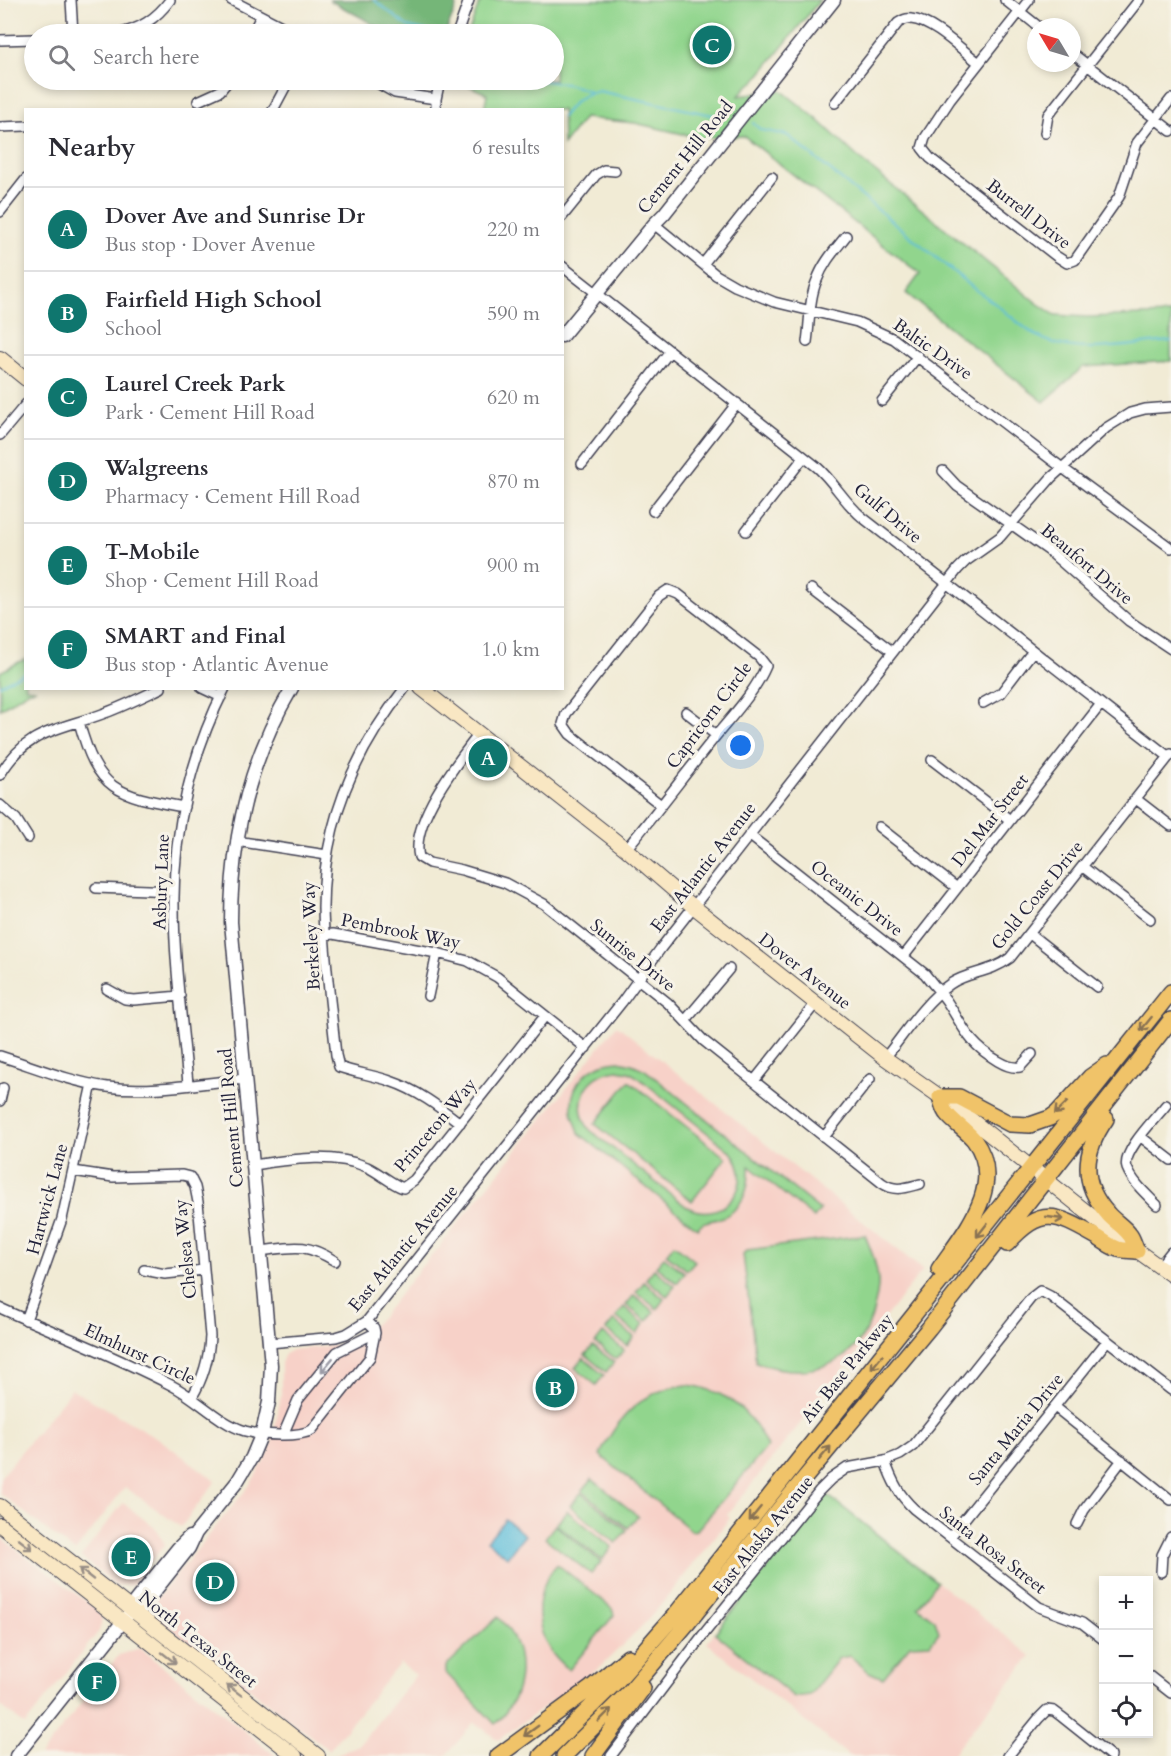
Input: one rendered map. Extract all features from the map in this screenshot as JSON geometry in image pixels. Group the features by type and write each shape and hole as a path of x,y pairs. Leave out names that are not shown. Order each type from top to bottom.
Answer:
{"main road":[{"path":"0,358 24,377"},
{"name":"Dover Avenue","path":"424,690 626,849 693,906 885,1058 940,1097 1171,1275"},
{"name":"Air Base Parkway","path":"564,1756 628,1692 680,1620 913,1316 1171,993"},
{"name":"Air Base Parkway","path":"541,1756 680,1620 962,1288 1171,1020"},
{"path":"962,1288 979,1274 1022,1229 1038,1218 1047,1216 1063,1219 1117,1249 1137,1251 1130,1234 1109,1215 1097,1199 1088,1177 1088,1159 1096,1133 1124,1095 1146,1051"},
{"path":"913,1316 935,1275 977,1211 986,1180 979,1148 968,1133 946,1113 940,1097 959,1097 1010,1124 1030,1125 1050,1118 1090,1077 1121,1056"},
{"name":"North Texas Street","path":"0,1506 127,1616 295,1756"},
{"name":"North Texas Street","path":"0,1525 318,1756"},
{"path":"498,1756 607,1675 646,1639 680,1620"},
{"path":"593,1756 665,1658 680,1620"}],"street":[{"path":"71,0 72,24"},
{"path":"147,24 170,0"},
{"path":"231,0 277,24"},
{"path":"460,24 469,0"},
{"name":"Cement Hill Road","path":"564,334 664,214 834,0"},
{"path":"1005,0 1028,18"},
{"path":"835,103 870,57 898,23 904,19 917,20 936,30 979,63 1029,0"},
{"path":"1045,133 1048,115 1139,0"},
{"path":"257,24 261,16"},
{"path":"0,40 24,39"},
{"path":"1081,60 1171,131"},
{"name":"Burrell Drive","path":"979,63 950,100 925,138 922,148 930,158 1067,263 1076,260 1119,197 1137,143 1155,119"},
{"path":"198,101 221,90"},
{"path":"274,108 284,90"},
{"path":"390,90 395,93 436,99"},
{"path":"435,108 438,90"},
{"path":"1155,119 1171,99"},
{"path":"0,127 24,126"},
{"path":"564,215 596,175 604,170 615,171"},
{"path":"703,264 772,177"},
{"path":"0,212 24,182"},
{"name":"Baltic Drive","path":"654,224 703,264 735,286 774,303 842,317 894,339 1171,548"},
{"path":"807,342 812,296 819,275 846,236"},
{"name":"Gulf Drive","path":"564,268 826,475 849,506 1101,704 1170,755"},
{"path":"582,464 670,351"},
{"path":"882,401 918,356"},
{"path":"653,511 737,404"},
{"path":"0,435 24,406"},
{"name":"East Atlantic Avenue","path":"268,1343 336,1337 346,1334 367,1321 586,1048 693,906 966,561 991,545 1062,468 1117,420 1145,409 1171,407"},
{"path":"746,531 804,457"},
{"name":"Beaufort Drive","path":"943,471 957,486 1061,561 1129,621 1171,649"},
{"path":"811,589 893,652"},
{"name":"Capricorn Circle","path":"626,849 661,805 761,678 766,666 759,657 678,594 668,590 659,596 566,714 563,724 570,734 661,805"},
{"path":"983,703 1001,693 1033,651"},
{"path":"0,775 15,753 27,742 42,734 108,712 157,690"},
{"name":"Cement Hill Road","path":"16,1756 127,1616 142,1606 189,1548 196,1533 245,1470 262,1433 270,1402 271,1365 231,922 232,873 241,814 253,772 271,727 291,690"},
{"name":"Berkeley Way","path":"404,690 369,737 354,766 338,807 327,855 323,908 336,1055 339,1067 373,1075 411,1089 459,1123"},
{"name":"Asbury Lane","path":"188,1084 175,927 174,891 177,844 184,807 201,746 223,693"},
{"name":"Del Mar Street","path":"904,956 1101,704"},
{"path":"686,712 716,735"},
{"path":"79,722 93,765 110,784 122,792 184,807"},
{"name":"Sunrise Drive","path":"479,734 435,796 416,847 419,857 429,863 482,875 525,893 544,904 678,1012 704,1041 890,1188 898,1190 920,1185"},
{"name":"Gold Coast Drive","path":"885,1058 940,992 951,983 963,977 988,971 1010,958 1170,755"},
{"path":"932,760 1010,820"},
{"path":"1136,799 1171,826"},
{"path":"0,805 16,819 28,838"},
{"path":"879,827 957,888"},
{"name":"Oceanic Drive","path":"749,835 925,974 940,992 967,1036 987,1054 1012,1068 1020,1067 1032,1054"},
{"path":"236,841 327,855"},
{"path":"1083,867 1150,919"},
{"path":"96,888 174,891"},
{"name":"Pembrook Way","path":"325,935 335,934 437,952 482,968 497,977 586,1048"},
{"path":"1030,934 1097,987"},
{"path":"428,996 437,952"},
{"path":"685,1021 729,969"},
{"path":"107,989 125,999 134,1000 180,996"},
{"path":"754,1081 816,1003"},
{"name":"Princeton Way","path":"253,1166 317,1159 351,1161 379,1173 393,1184 403,1188 414,1180 545,1016"},
{"path":"0,1056 92,1084 125,1088 245,1079"},
{"path":"824,1137 870,1079"},
{"name":"Hartwick Lane","path":"26,1320 56,1239 92,1084"},
{"path":"0,1101 3,1088"},
{"path":"1157,1205 1136,1183 1127,1168 1126,1160 1130,1150 1166,1106"},
{"path":"1141,1137 1171,1160"},
{"name":"Chelsea Way","path":"73,1171 106,1176 182,1175 190,1177 198,1202 210,1336 210,1350 204,1376 192,1396"},
{"path":"260,1251 308,1248 334,1261"},
{"path":"1159,1267 1171,1252"},
{"path":"144,1270 165,1274 204,1270"},
{"name":"East Alaska Avenue","path":"611,1756 703,1635 819,1491 831,1479 848,1468 885,1461 913,1446 1031,1298 1040,1291 1050,1296 1107,1341"},
{"name":"Elmhurst Circle","path":"0,1308 159,1378 192,1396 231,1425 247,1431 288,1435"},
{"path":"367,1321 374,1328 375,1333 370,1357 312,1430 307,1433 288,1435 298,1400 337,1352 375,1333"},
{"path":"1107,1341 1171,1390"},
{"name":"Santa Maria Drive","path":"950,1537 1107,1341"},
{"path":"1055,1407 1171,1500"},
{"path":"1077,1524 1084,1510 1122,1460"},
{"name":"Santa Rosa Street","path":"885,1461 892,1482 900,1496 914,1509 1039,1607 1082,1623 1099,1636"},
{"path":"1161,1572 1162,1555 1171,1537"},
{"path":"1153,1678 1171,1693"},
{"path":"1008,1756 1047,1710 1054,1711 1111,1756"}],"shaded area":[{"path":"617,1025 923,1270 727,1515 730,1518 664,1601 600,1667 498,1740 474,1722 446,1756 335,1756 359,1745 416,1675 400,1663 329,1750 153,1614 156,1600 249,1486 266,1458 271,1447 281,1396 281,1363 285,1354 292,1350 340,1345 369,1329 381,1318 422,1266 439,1248 441,1250 440,1246"},
{"path":"72,1389 159,1439 216,1481 181,1527 125,1487 75,1552 0,1493 0,1478"},
{"path":"826,1494 1031,1656 951,1756 849,1756 707,1643"},
{"path":"123,1503 155,1528 165,1544 133,1585 116,1585 81,1557"},
{"path":"0,1537 95,1608 100,1613 102,1621 99,1631 25,1725 0,1705"},
{"path":"140,1648 276,1756 40,1756 119,1655"}],"green space":[{"path":"329,0 456,0 456,7 449,24 372,24"},
{"path":"484,0 820,0 755,81 739,96 781,90 817,119 862,161 1037,303 1055,315 1087,317 1171,314 1171,361 1083,367 1044,402 906,293 920,274 744,136 700,138 635,123 584,118 564,144 564,108 484,108 487,94 478,90 564,90 564,24 472,24 479,4"},
{"path":"24,660 24,690 33,690 0,709 0,672"},
{"path":"619,1061 645,1070 820,1210 814,1218 749,1166 746,1191 739,1205 726,1216 704,1222 697,1228 579,1133 572,1111 574,1091 584,1075 609,1062","holes":["618,1070 629,1072 731,1152 738,1164 740,1177 733,1198 724,1206 701,1211 687,1207 590,1130 584,1120 582,1110 582,1101 590,1083 607,1072"]},
{"path":"629,1081 726,1158 692,1201 595,1124"},
{"path":"865,1235 876,1268 878,1289 872,1316 864,1334 853,1348 840,1359 826,1366 809,1369 792,1370 756,1362 743,1254 747,1250"},
{"path":"674,1244 695,1261 687,1270 666,1254"},
{"path":"664,1257 685,1273 677,1283 656,1266"},
{"path":"654,1269 675,1286 667,1296 646,1279"},
{"path":"644,1282 664,1299 657,1309 636,1292"},
{"path":"634,1295 654,1312 647,1321 626,1305"},
{"path":"624,1307 644,1324 637,1334 616,1317"},
{"path":"614,1320 634,1337 627,1346 606,1330"},
{"path":"603,1333 624,1350 616,1359 595,1343"},
{"path":"593,1346 614,1362 606,1372 585,1355"},
{"path":"583,1358 604,1375 596,1385 575,1368"},
{"path":"687,1385 714,1392 736,1404 761,1434 767,1447 697,1530 692,1531 600,1455 623,1417 633,1407 657,1392"},
{"path":"592,1479 638,1516 628,1528 582,1491"},
{"path":"581,1493 627,1530 616,1543 570,1506"},
{"path":"826,1494 937,1582 918,1607 935,1620 939,1632 930,1644 910,1645 883,1678 869,1672 850,1656 839,1658 810,1695 794,1697 715,1633"},
{"path":"567,1511 612,1547 602,1560 556,1524"},
{"path":"555,1525 601,1562 591,1574 545,1538"},
{"path":"557,1564 612,1608 614,1615 569,1670 548,1647 539,1620 542,1591"},
{"path":"498,1617 508,1629 515,1643 520,1671 513,1699 506,1712 495,1724 446,1673 446,1666"}],"water":[{"path":"505,1519 525,1535 507,1557 487,1541"}],"waterway":[{"path":"374,0 404,24"},
{"path":"564,84 592,93 598,91 722,117"},
{"path":"564,115 578,99 591,93"},
{"path":"753,123 761,130 787,135 977,291 1032,333 1048,341 1082,348 1118,347 1171,341"},
{"path":"0,685 24,673"}],"place":[{"name":"Laurel Creek Park","path":"712,45"},
{"name":"Dover Ave and Sunrise Dr","path":"488,758"},
{"name":"Fairfield High School","path":"555,1388"},
{"name":"T-Mobile","path":"131,1557"},
{"name":"Walgreens","path":"215,1582"},
{"name":"SMART and Final","path":"97,1682"}]}
